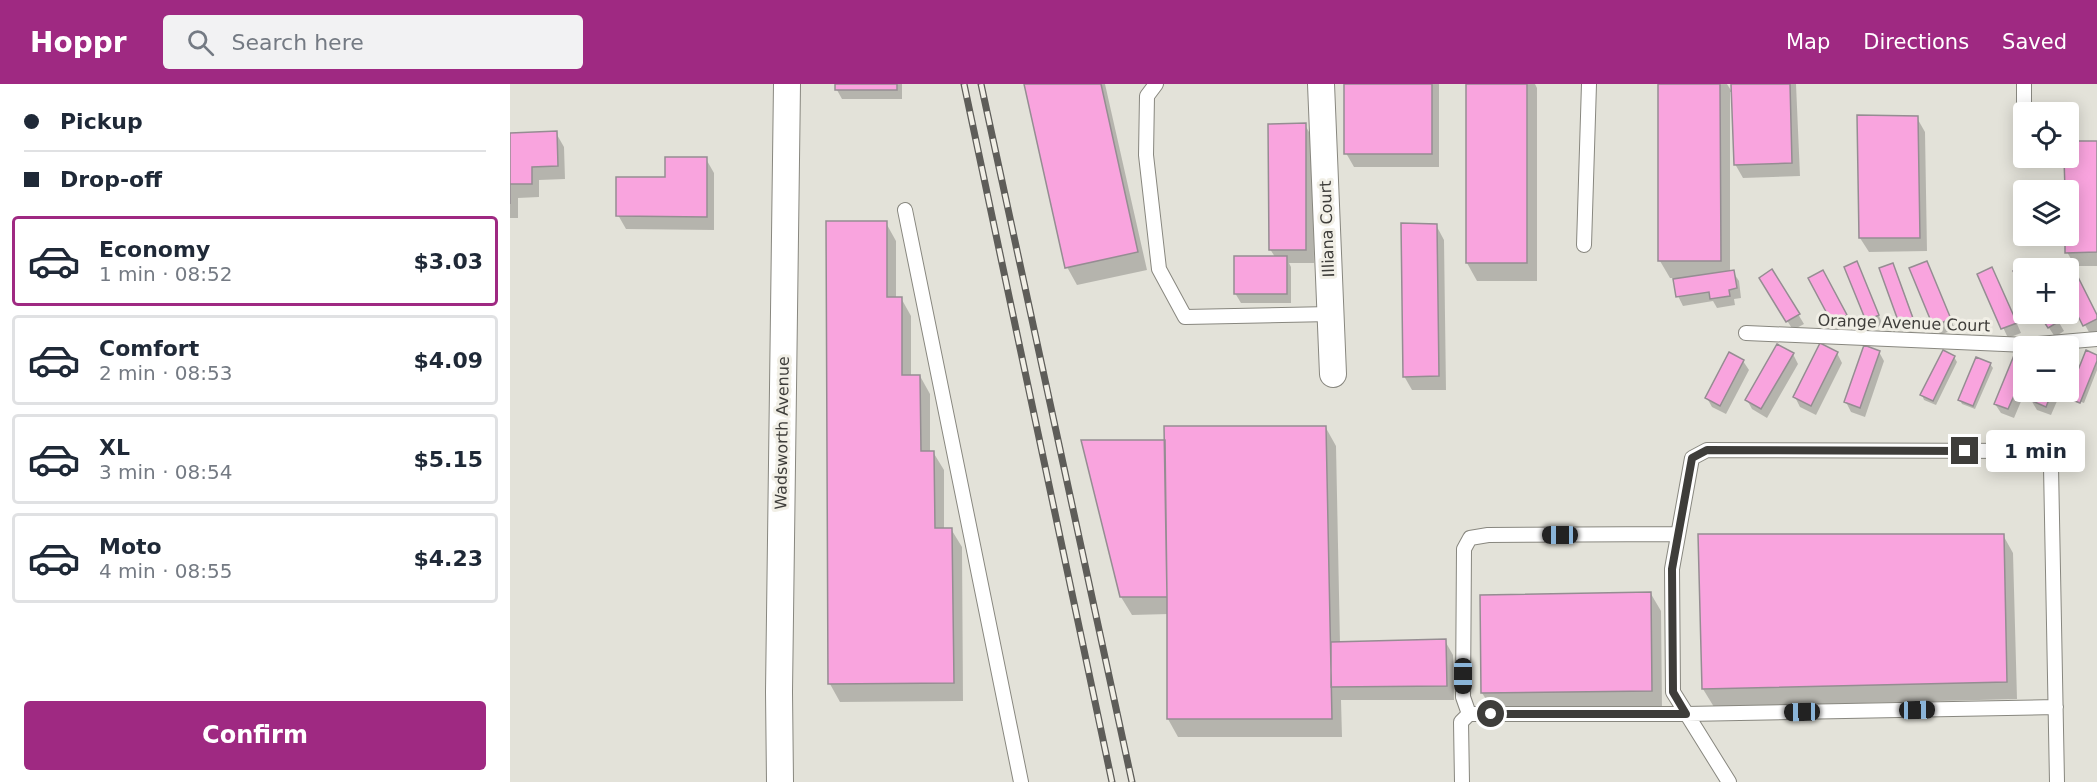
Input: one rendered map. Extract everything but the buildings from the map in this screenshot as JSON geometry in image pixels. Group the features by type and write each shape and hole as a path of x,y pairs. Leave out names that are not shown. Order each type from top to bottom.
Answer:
{"street":[{"name":"Wadsworth Avenue","path":"780,782 779,692 787,84"},
{"name":"Illiana Court","path":"1322,84 1333,374"}],"lane":[{"path":"1156,84 1147,96 1146,155 1156,246 1159,269 1185,317 1331,314"},
{"path":"1584,245 1589,84"},
{"path":"2024,84 2024,102"},
{"path":"905,210 1021,782"},
{"name":"Orange Avenue Court","path":"1746,333 2027,345 2097,339"},
{"path":"1729,782 1673,692 1672,569 1692,458 1707,450 2036,451 2051,466 2057,782"},
{"path":"1469,714 1463,697 1463,686 1464,549 1470,538 1488,535 1678,534"},
{"path":"1462,782 1461,723 1469,714 1686,714 2056,707"}],"railway":[{"path":"964,84 1112,782"},
{"path":"981,84 1132,782"}],"route":[{"path":"1491,714 1686,714 1673,692 1672,569 1692,458 1707,450 1965,451"}]}
